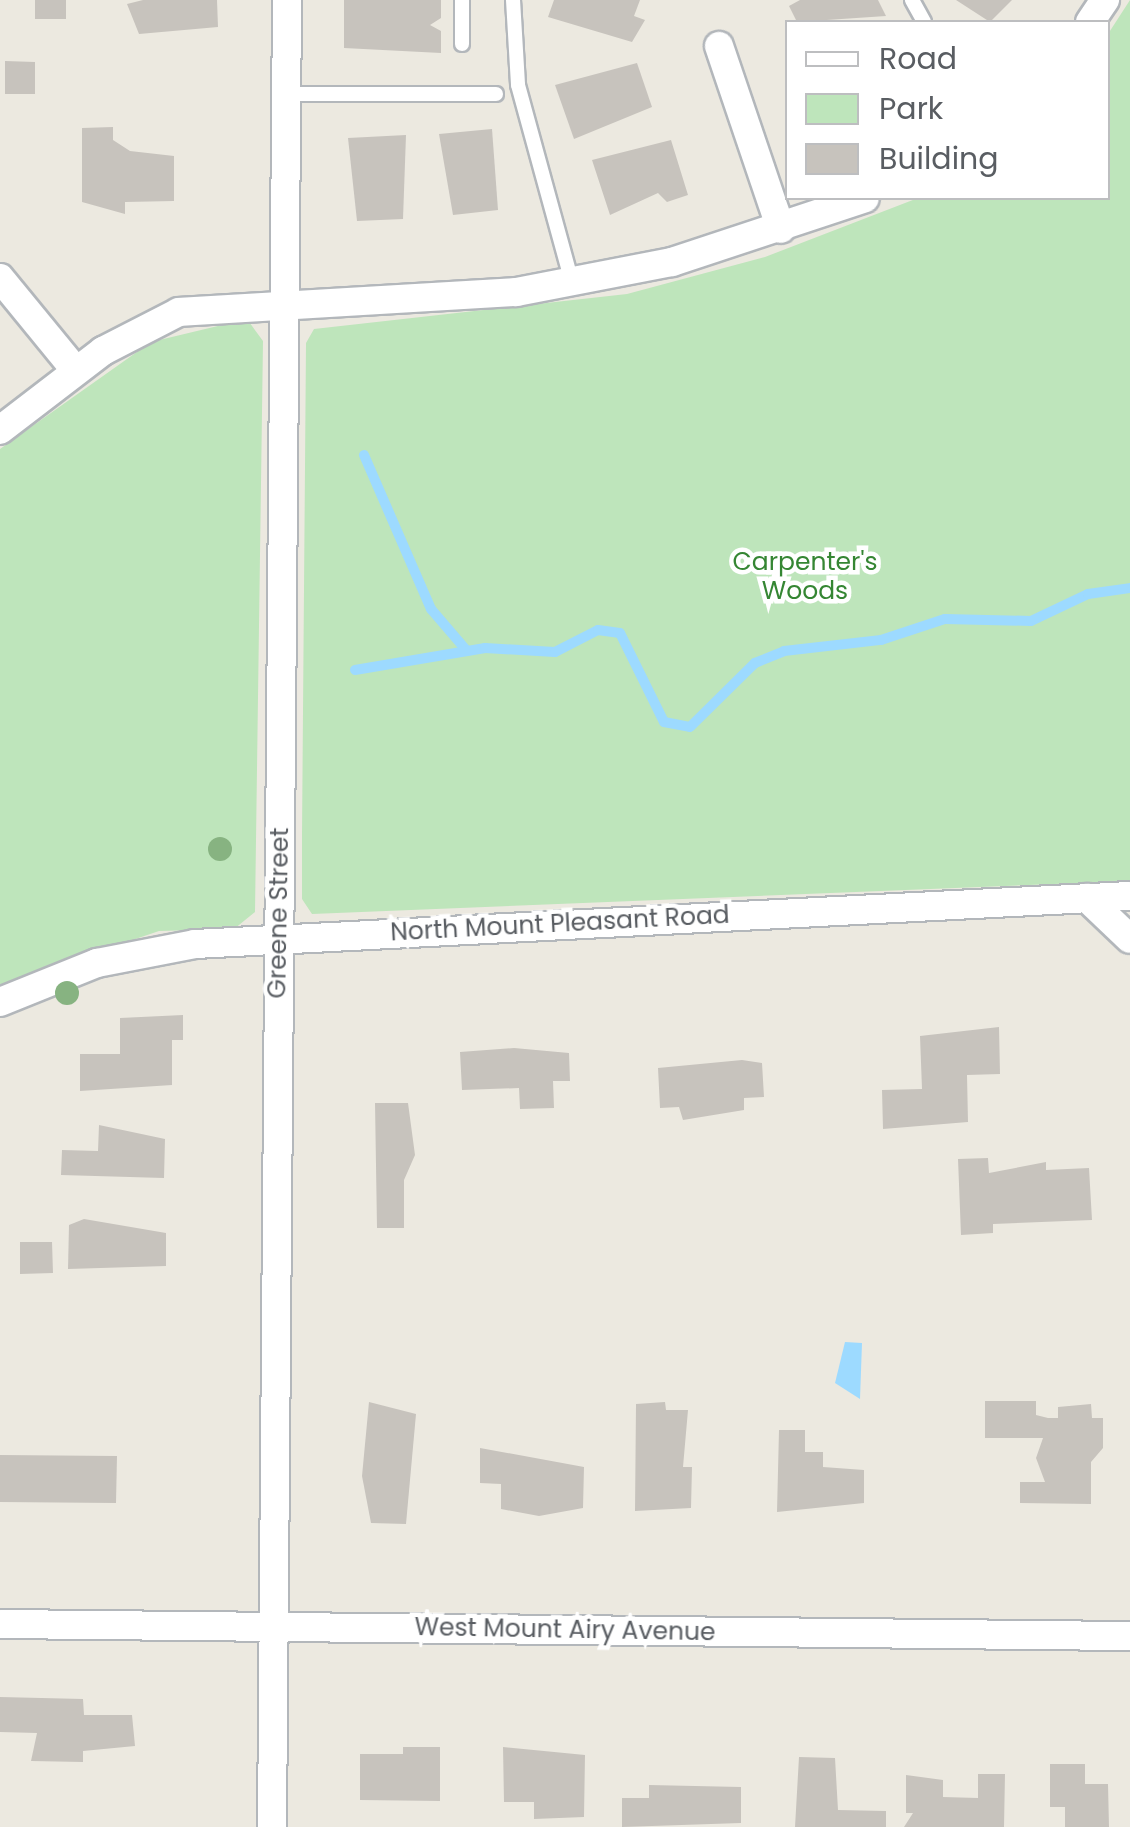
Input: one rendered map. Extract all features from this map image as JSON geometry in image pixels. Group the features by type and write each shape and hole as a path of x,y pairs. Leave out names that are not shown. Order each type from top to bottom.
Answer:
{"street":[{"name":"Greene Street","path":"272,1827 287,0"},
{"path":"719,46 781,228"},
{"path":"0,430 76,371 178,312 284,302 465,298 572,282 781,228 859,200"},
{"path":"0,278 76,371"},
{"name":"North Mount Pleasant Road","path":"0,1002 132,954 279,937 1130,896"},
{"path":"1087,898 1130,939"},
{"name":"West Mount Airy Avenue","path":"0,1624 1130,1636"}],"lane":[{"path":"462,0 462,44"},
{"path":"512,0 518,84 572,282"},
{"path":"286,94 496,94"}],"green space":[{"name":"Carpenter's Woods","path":"1130,0 1130,881 312,914 302,899 302,835 306,343 314,329 627,294 765,257 913,200 1110,200 1110,31"},
{"path":"247,319 263,341 255,912 234,929 159,931 0,985 0,449 151,342"}],"water":[{"path":"845,1342 862,1343 860,1399 835,1383"}],"building":[{"path":"35,0 66,0 66,19 35,19"},
{"path":"143,0 217,0 218,27 139,34 127,4"},
{"path":"344,0 441,0 441,18 430,25 441,31 441,53 344,48"},
{"path":"554,0 640,0 634,16 645,20 632,42 548,17"},
{"path":"800,0 878,0 886,16 796,20 789,6"},
{"path":"956,0 1012,0 992,20"},
{"path":"5,61 35,62 35,94 5,94"},
{"path":"637,63 652,107 574,139 555,85"},
{"path":"113,127 113,140 130,151 174,156 174,201 125,202 125,214 82,202 82,128"},
{"path":"492,129 498,210 453,215 439,134"},
{"path":"406,135 403,219 357,221 348,138"},
{"path":"671,140 688,195 667,202 658,193 610,215 592,160"},
{"path":"183,1015 183,1040 172,1040 172,1085 80,1091 80,1054 120,1054 120,1018"},
{"path":"999,1027 1000,1074 967,1075 968,1122 883,1129 882,1090 922,1089 920,1036"},
{"path":"514,1048 569,1053 570,1081 553,1081 554,1108 520,1109 519,1088 462,1090 460,1052"},
{"path":"742,1060 762,1063 764,1097 744,1098 744,1110 683,1120 679,1107 660,1108 658,1068"},
{"path":"375,1103 408,1103 415,1155 404,1180 404,1228 377,1228"},
{"path":"99,1125 165,1139 164,1178 61,1175 62,1150 98,1151"},
{"path":"988,1158 989,1173 1046,1162 1046,1170 1089,1168 1092,1220 993,1224 993,1233 961,1235 958,1159"},
{"path":"84,1219 166,1233 166,1266 68,1269 69,1225"},
{"path":"20,1242 52,1242 53,1273 20,1274"},
{"path":"985,1401 1036,1401 1036,1415 1048,1418 1058,1418 1058,1407 1091,1404 1092,1418 1103,1418 1103,1448 1091,1462 1091,1504 1020,1503 1020,1482 1045,1482 1036,1458 1043,1438 985,1438"},
{"path":"369,1402 416,1414 406,1524 371,1523 362,1476"},
{"path":"665,1402 666,1410 688,1410 683,1467 692,1467 691,1508 635,1511 636,1404"},
{"path":"779,1430 805,1430 805,1452 823,1452 823,1467 864,1470 864,1503 777,1512"},
{"path":"480,1448 584,1467 583,1508 539,1516 501,1509 501,1484 480,1483"},
{"path":"0,1455 117,1456 116,1503 0,1502"},
{"path":"0,1697 83,1699 84,1715 132,1715 135,1746 83,1751 83,1762 31,1761 37,1733 0,1732"},
{"path":"403,1747 440,1747 440,1801 360,1800 360,1754 403,1754"},
{"path":"503,1747 585,1755 584,1817 534,1819 534,1802 504,1802"},
{"path":"799,1757 835,1758 838,1810 886,1811 886,1827 795,1827"},
{"path":"1050,1764 1085,1764 1085,1784 1108,1784 1109,1827 1065,1827 1065,1807 1050,1807"},
{"path":"978,1774 1005,1774 1004,1827 904,1827 913,1813 906,1813 906,1775 943,1780 943,1797 978,1798"},
{"path":"649,1785 741,1787 741,1823 622,1827 622,1798 649,1798"}],"waterway":[{"path":"364,455 431,609 467,651"},
{"path":"355,670 485,648 555,652 598,630 620,633 664,722 690,727 755,663 784,651 881,640 945,619 1031,621 1088,594 1130,588"}]}
